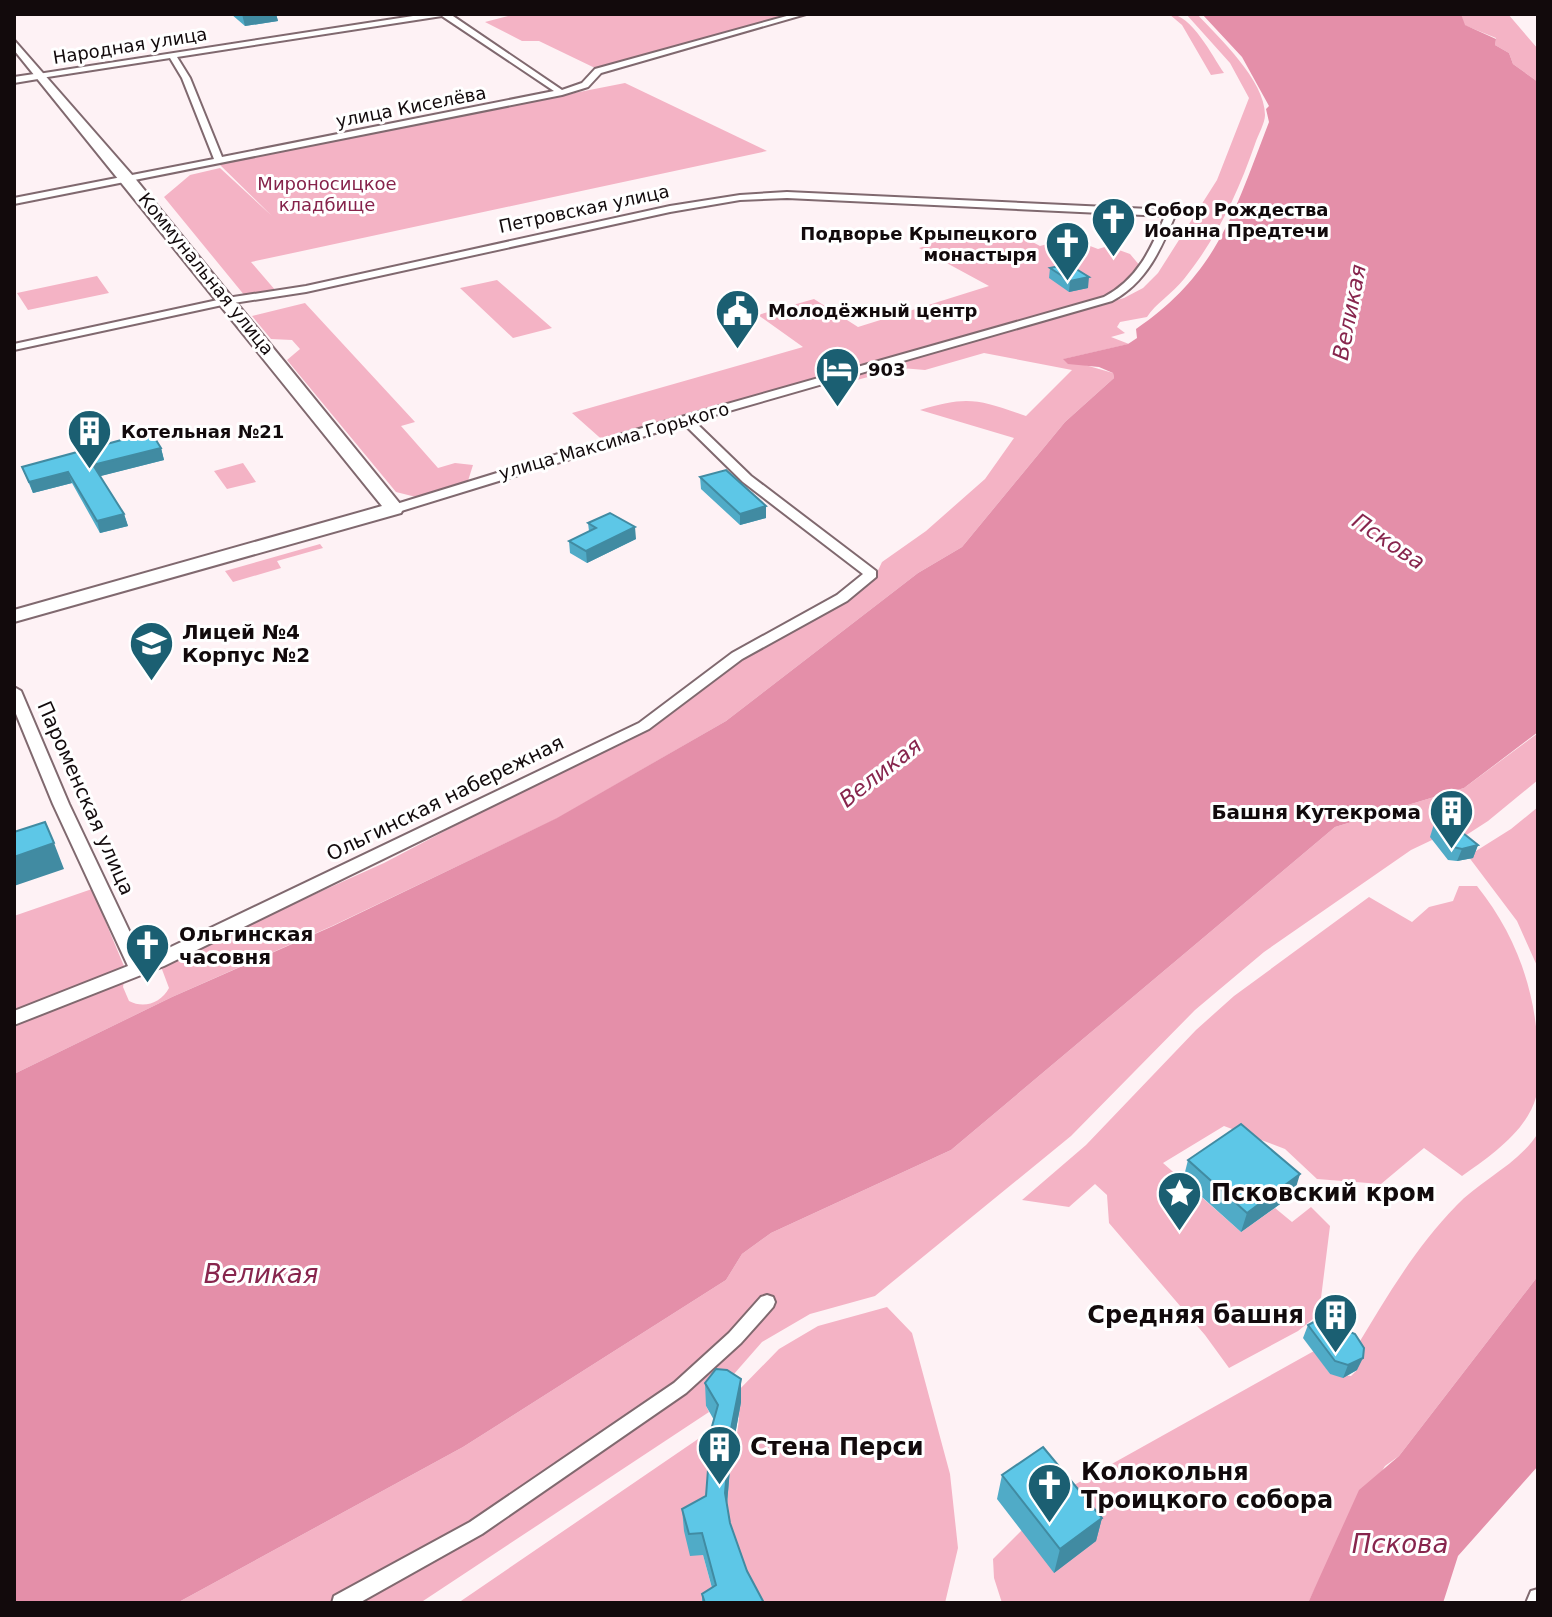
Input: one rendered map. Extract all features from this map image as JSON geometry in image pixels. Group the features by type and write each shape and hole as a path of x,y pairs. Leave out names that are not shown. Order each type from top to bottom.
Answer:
{"main road":[{"name":"Коммунальная улица","path":"14,43 128,179 394,509"},
{"name":"улица Максима Горького","path":"14,616 394,509"}],"street":[{"name":"Народная улица","path":"14,80 442,14"},
{"path":"442,14 562,93"},
{"name":"улица Киселёва","path":"14,201 562,93 585,85 598,71 802,14"},
{"path":"173,56 183,72 219,161"},
{"name":"Петровская улица","path":"14,347 227,301 253,299 403,269 555,232 725,197 794,194 837,199 1171,213"},
{"name":"улица Максима Горького","path":"394,509 1118,294 1142,273 1171,213"},
{"name":"Ольгинская набережная","path":"14,1018 138,967 351,869 644,726 737,656 842,598 871,574 747,479 686,420"},
{"name":"Пароменская улица","path":"14,691 61,804 138,967"},
{"path":"341,1603 476,1528 680,1388 735,1338 767,1302"}],"green space":[{"path":"516,14 789,14 595,68 539,41 522,41 485,22"},
{"path":"1169,14 1186,21 1193,28 1224,73 1211,75 1182,25"},
{"path":"1186,14 1197,14 1228,47 1249,74 1263,102 1264,122 1241,180 1226,214 1184,279 1147,317 1120,322 1117,327 1125,333 1111,337 1129,344 1064,359 1113,373 1114,378 1065,422 962,547 918,573 726,721 558,818 14,1074 14,916 92,889 126,971 123,987 129,1001 146,1004 157,1001 169,988 160,964 384,863 540,781 651,729 694,697 697,690 793,627 846,600 875,577 882,562 926,531 985,479 1014,438 920,410 951,402 974,401 1026,416 1072,370 984,353 925,370 901,368 835,386 829,383 1124,298 1143,288 1158,273 1217,180 1249,98 1230,63"},
{"path":"1461,14 1508,14 1538,49 1538,82 1513,64 1509,53 1495,45 1496,38 1464,25"},
{"name":"Мироносицкое кладбище","path":"625,83 767,151 251,262 276,291 245,296 164,197 190,175 220,168 272,216 218,163"},
{"path":"981,228 1010,230 1040,246 1069,238 1098,249 1108,246 1130,254 1141,267 1109,293 1046,317 607,444 572,413 803,347 758,315 814,299 858,327 989,286 919,248 932,244 929,242"},
{"path":"97,276 109,293 28,310 17,293"},
{"path":"497,280 552,328 513,338 460,288"},
{"path":"305,303 415,422 401,426 438,468 455,463 473,465 467,484 420,498 396,492 287,360 300,349 292,340 271,339 252,316"},
{"path":"243,463 256,482 227,489 214,471"},
{"path":"320,544 323,548 277,561 281,568 233,582 225,571"},
{"path":"1538,733 1538,780 1488,821 1454,843 1432,840 1411,850 1264,952 1195,1010 1071,1136 875,1296 810,1314 762,1342 706,1406 709,1412 420,1603 177,1603 463,1447 726,1280 742,1254 771,1233 951,1150 1335,827 1464,788"},
{"path":"1538,807 1538,968 1517,921 1468,856 1511,829"},
{"path":"1459,886 1477,886 1503,925 1522,968 1534,1013 1537,1093 1524,1121 1506,1142 1462,1176 1424,1148 1381,1184 1317,1179 1285,1149 1224,1126 1163,1163 1241,1232 1275,1208 1292,1222 1311,1207 1330,1226 1319,1314 1298,1331 1229,1368 1205,1335 1109,1223 1107,1195 1095,1184 1069,1207 1022,1200 1086,1145 1196,1030 1234,996 1369,897 1412,922 1429,907 1453,901"},
{"path":"1538,1133 1538,1276 1399,1456 1385,1466 1331,1556 1308,1603 1002,1603 994,1578 993,1559 1058,1494 1314,1351 1330,1374 1351,1376 1357,1370 1354,1351 1427,1240 1466,1197 1521,1154"},
{"path":"887,1307 912,1333 950,1474 958,1548 945,1603 753,1603 733,1547 726,1514 739,1421 737,1392 779,1349 818,1326"},
{"path":"720,1424 703,1555 716,1603 458,1603"}],"water":[{"name":"Великая","path":"1202,14 1461,14 1465,25 1496,39 1495,45 1509,53 1513,64 1538,82 1538,732 1464,788 1335,827 951,1150 771,1233 742,1254 726,1280 463,1447 177,1603 14,1603 14,1074 557,818 726,721 918,573 962,547 1065,422 1114,378 1113,373 1099,367 1068,364 1063,359 1128,344 1137,338 1136,329 1164,308 1205,262 1234,211 1269,122 1266,109 1269,106 1242,57"},
{"name":"Пскова","path":"1538,1276 1538,1466 1458,1556 1443,1603 1308,1603 1359,1490 1399,1456"}],"building":[{"path":"1068,264 1089,277 1070,281 1050,268"},
{"path":"151,432 161,448 93,465 124,514 97,521 68,472 29,482 22,467"},
{"path":"726,470 766,506 740,514 700,477"},
{"path":"610,513 635,527 586,551 569,541 596,528 588,523"},
{"path":"45,822 54,843 14,857 14,832"},
{"path":"1434,824 1459,830 1478,845 1462,849 1453,847"},
{"path":"1241,1124 1300,1174 1247,1213 1188,1160"},
{"path":"1321,1318 1332,1329 1341,1328 1355,1334 1364,1348 1363,1358 1348,1365 1335,1361 1308,1325"},
{"path":"716,1369 727,1370 741,1379 730,1434 725,1493 730,1523 747,1571 764,1603 705,1603 702,1594 716,1585 702,1533 689,1534 682,1509 706,1496 711,1430 718,1405 705,1383"},
{"path":"1043,1447 1102,1518 1060,1549 1002,1475"}],"place":[{"name":"Собор Рождества Иоанна Предтечи","path":"1113,259"},
{"name":"Подворье Крыпецкого монастыря","path":"1068,283"},
{"name":"Молодёжный центр","path":"737,350"},
{"name":"903","path":"837,409"},
{"name":"Котельная №21","path":"90,471"},
{"name":"Лицей №4 Корпус №2","path":"151,682"},
{"name":"Башня Кутекрома","path":"1452,851"},
{"name":"Ольгинская часовня","path":"148,984"},
{"name":"Псковский кром","path":"1180,1232"},
{"name":"Средняя башня","path":"1335,1354"},
{"name":"Стена Перси","path":"719,1486"},
{"name":"Колокольня Троицкого собора","path":"1050,1525"}]}
